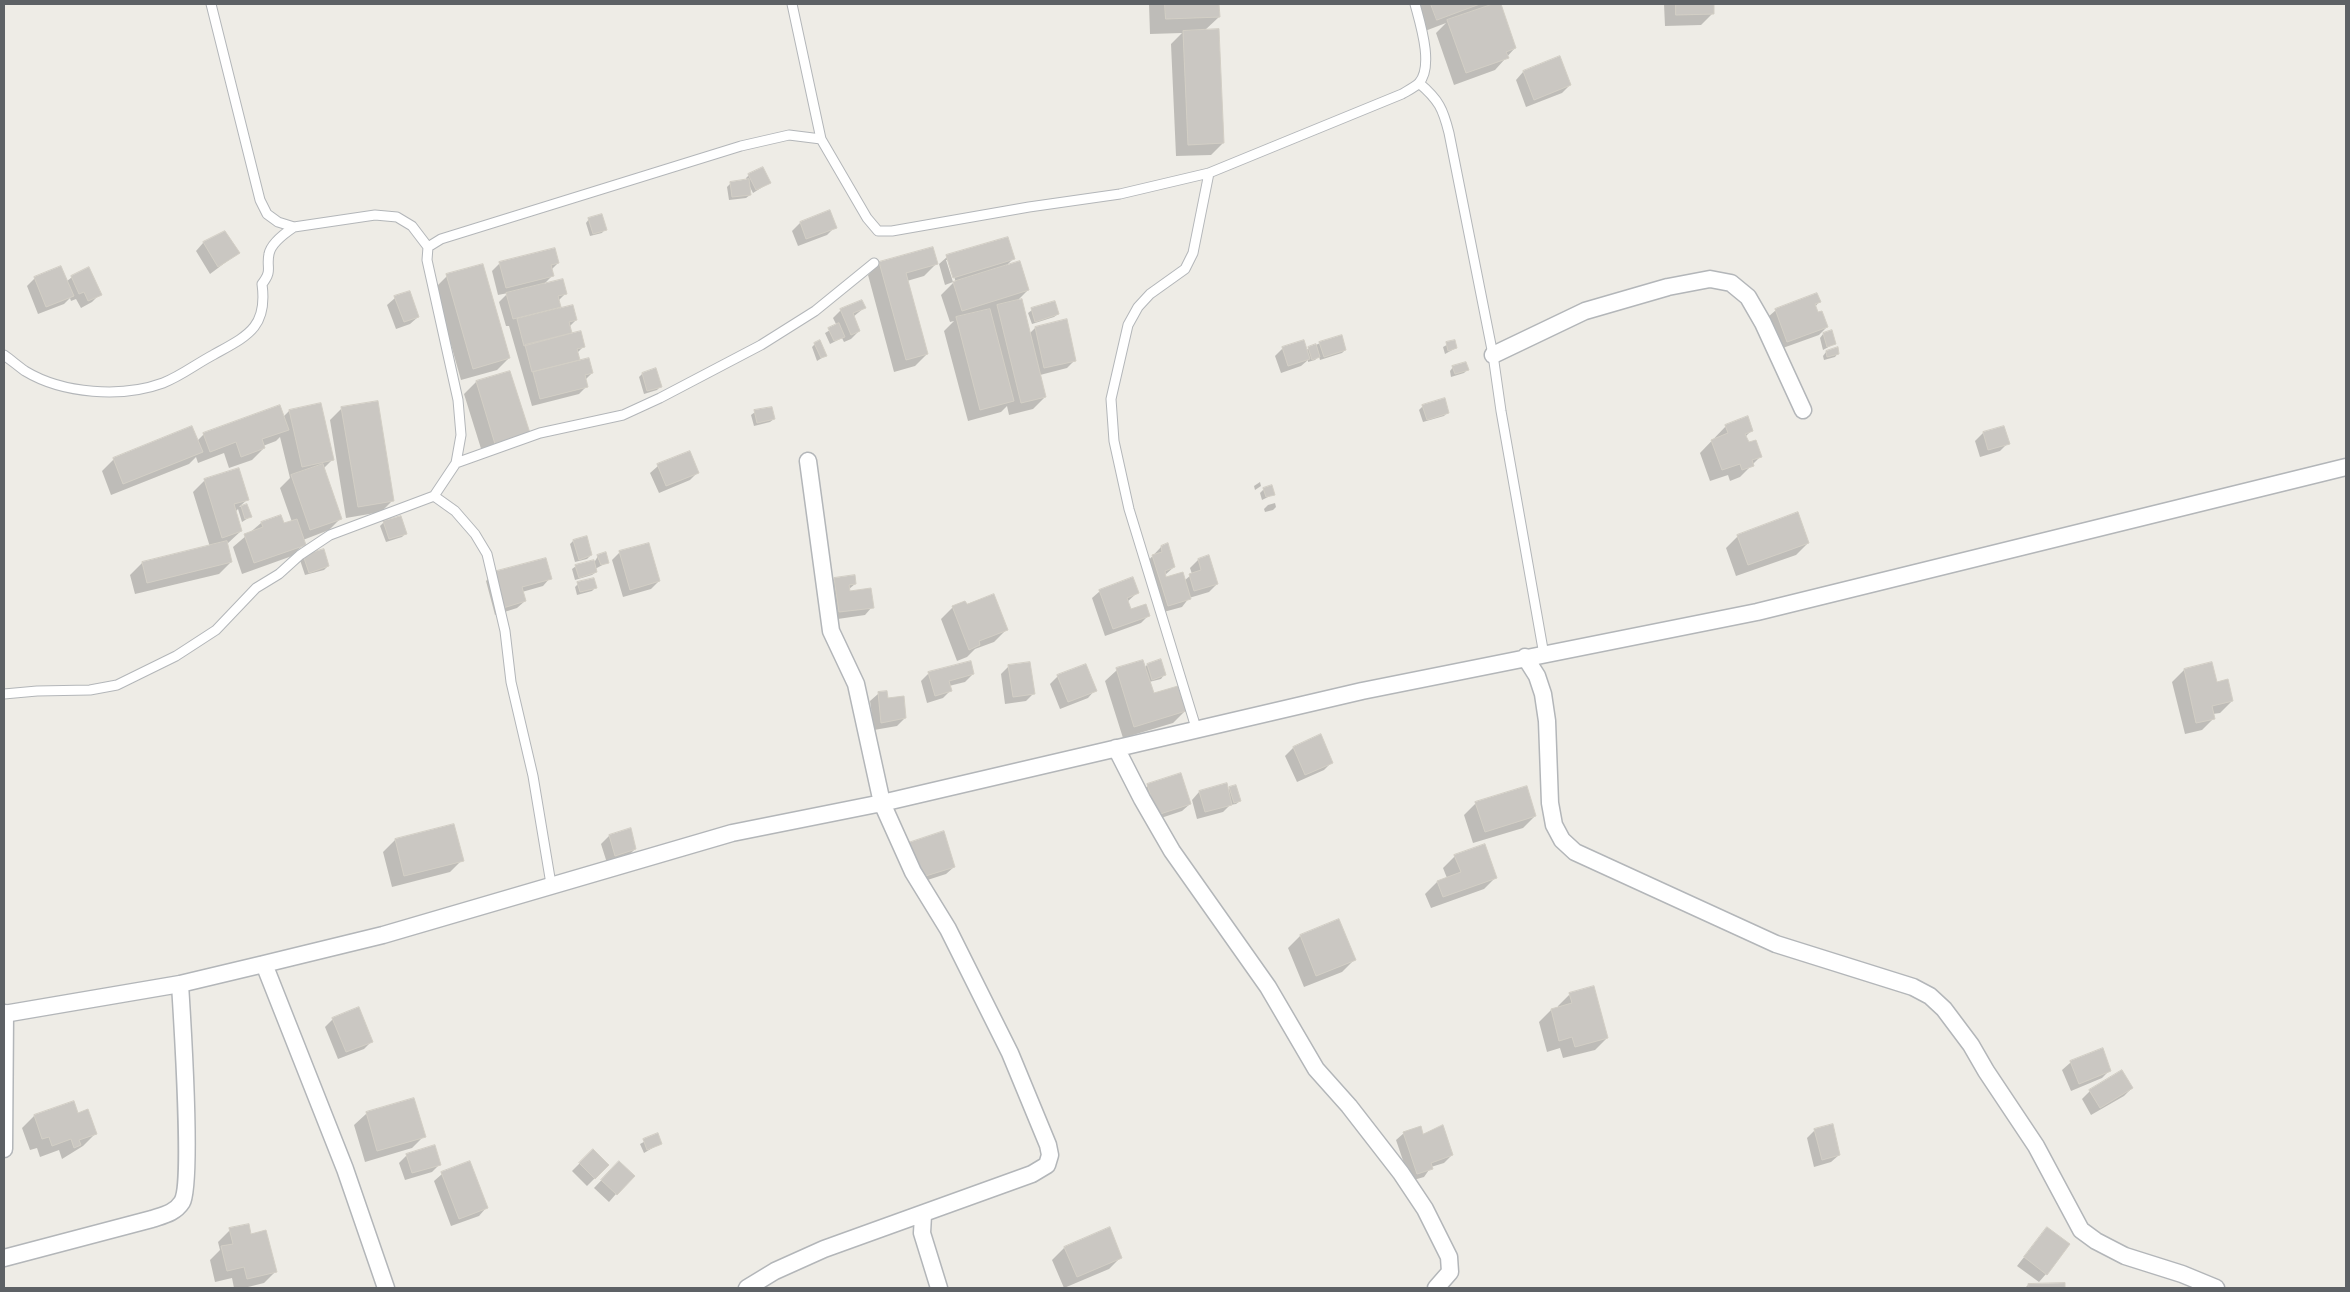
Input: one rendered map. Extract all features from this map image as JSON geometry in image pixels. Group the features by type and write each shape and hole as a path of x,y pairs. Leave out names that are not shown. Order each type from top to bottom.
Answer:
{"street":[{"path":"1493,355 1585,311 1668,287 1710,279 1731,284 1748,297 1763,322 1803,410"},
{"path":"747,1288 775,1272 824,1249 923,1215 1032,1174 1047,1166 1050,1155 1048,1145 1010,1053 948,929 913,872 882,803 856,684 831,631 808,461"},
{"path":"4,1149 4,1014 180,984 383,935 551,884 732,833 882,803 1290,708 1524,657 1544,655 1757,612 2346,468"},
{"path":"1524,657 1537,676 1544,694 1550,803 1554,825 1562,840 1575,852 1776,944 1913,987 1930,996 1957,1024 2010,1104 2036,1146 2080,1230 2096,1241 2125,1256 2182,1274 2216,1288"},
{"path":"1116,748 1142,799 1172,850 1268,987 1316,1068 1349,1106 1401,1173 1425,1209 1449,1257 1450,1272 1436,1288"},
{"path":"264,964 344,1169 386,1288"},
{"path":"4,1258 152,1219 175,1211 183,1201 186,1166 180,984"},
{"path":"923,1215 922,1233 939,1288"}],"lane":[{"path":"4,694 37,690 90,690 117,686 176,656 216,630 256,588 279,574 300,555 330,535 434,496 456,462 461,435 458,400 429,277 428,247 412,226 397,216 375,215 294,227 278,222 267,214 260,200 211,4"},
{"path":"792,4 821,139 867,218 878,231 892,231 1029,207 1120,194 1209,173 1402,94 1419,83 1425,69 1425,40 1415,4"},
{"path":"1419,83 1433,94 1442,107 1493,355 1544,655"},
{"path":"428,247 441,238 741,146 789,135 821,139"},
{"path":"1197,731 1129,509 1114,440 1111,399 1128,324 1138,307 1150,294 1185,269 1193,253 1209,173"},
{"path":"4,355 26,371 67,387 130,391 163,383 231,346 256,324 263,312 262,284 269,275 269,252 280,238 294,227"},
{"path":"456,462 540,433 622,415 660,398 761,345 815,311 874,263"},
{"path":"434,496 455,511 475,534 487,554 504,631 511,682 533,776 551,884"}],"building":[{"path":"1165,4 1219,4 1220,17 1166,19"},
{"path":"1431,4 1480,4 1437,20"},
{"path":"1493,4 1501,4 1516,48 1506,52 1509,58 1466,73 1447,20"},
{"path":"1676,4 1714,4 1714,14 1676,15"},
{"path":"1219,29 1224,143 1188,145 1183,31"},
{"path":"1560,56 1571,85 1534,100 1523,71"},
{"path":"763,167 771,183 756,190 748,174"},
{"path":"749,179 751,195 732,197 730,182"},
{"path":"830,210 837,228 806,239 800,222"},
{"path":"602,214 607,230 593,234 588,218"},
{"path":"225,231 240,253 218,267 203,242"},
{"path":"1008,237 1015,259 953,278 946,255"},
{"path":"933,247 938,264 906,273 928,354 906,360 879,262"},
{"path":"555,248 559,263 551,265 554,276 506,288 499,262"},
{"path":"1020,261 1029,290 962,311 953,282"},
{"path":"483,264 510,358 473,369 446,274"},
{"path":"61,266 74,296 46,307 34,277"},
{"path":"89,267 102,295 88,301 84,292 79,294 71,276"},
{"path":"563,279 567,294 558,296 561,307 513,319 506,293"},
{"path":"410,291 419,317 404,322 394,296"},
{"path":"1817,293 1821,302 1815,304 1818,312 1822,311 1828,327 1787,342 1775,309"},
{"path":"1022,299 1046,397 1021,403 997,305"},
{"path":"862,300 866,308 853,313 860,331 851,335 840,309"},
{"path":"1055,301 1059,314 1035,322 1031,308"},
{"path":"573,305 577,320 569,322 572,333 524,346 517,319"},
{"path":"990,309 1014,401 980,410 956,317"},
{"path":"1067,319 1076,361 1044,368 1035,327"},
{"path":"839,323 845,337 834,341 828,328"},
{"path":"1832,330 1836,344 1827,347 1823,333"},
{"path":"581,331 585,347 577,349 580,360 532,372 525,345"},
{"path":"1342,335 1346,350 1324,357 1319,342"},
{"path":"820,340 827,356 821,358 814,343"},
{"path":"1304,340 1310,359 1288,366 1282,347"},
{"path":"1455,340 1457,348 1448,351 1446,342"},
{"path":"1316,344 1320,357 1312,360 1308,347"},
{"path":"1838,347 1839,354 1827,357 1826,351"},
{"path":"589,358 593,373 585,375 588,387 540,399 533,372"},
{"path":"1466,362 1469,370 1455,374 1452,366"},
{"path":"656,368 662,387 647,391 642,373"},
{"path":"510,371 530,433 495,444 476,381"},
{"path":"1445,398 1449,413 1427,420 1422,405"},
{"path":"378,401 394,501 358,507 341,407"},
{"path":"321,403 334,460 302,467 289,410"},
{"path":"280,405 289,430 262,439 265,448 241,457 236,442 210,452 203,433"},
{"path":"772,407 775,419 757,423 754,410"},
{"path":"1748,416 1753,431 1745,434 1749,442 1756,440 1762,457 1752,460 1754,466 1742,470 1740,464 1722,470 1711,440 1728,433 1725,425"},
{"path":"192,426 203,452 123,484 113,458"},
{"path":"2004,426 2010,444 1988,450 1983,432"},
{"path":"690,451 699,473 666,486 657,464"},
{"path":"323,464 342,519 310,530 291,475"},
{"path":"239,468 249,500 234,504 242,531 222,538 204,479"},
{"path":"1272,485 1275,495 1266,497 1263,488"},
{"path":"247,504 252,517 245,519 241,506"},
{"path":"1798,512 1809,543 1748,565 1737,535"},
{"path":"281,515 284,523 297,519 306,545 254,563 244,534 263,527 261,522"},
{"path":"401,516 407,534 389,539 383,521"},
{"path":"587,536 592,555 579,560 573,540"},
{"path":"227,541 232,562 147,583 142,562"},
{"path":"649,543 660,581 630,590 619,551"},
{"path":"1168,543 1175,567 1165,571 1166,577 1183,572 1191,599 1168,606 1152,555 1162,552 1161,546"},
{"path":"324,549 329,566 309,573 303,555"},
{"path":"606,552 609,563 601,565 597,555"},
{"path":"1209,555 1218,584 1194,591 1189,574 1201,570 1198,559"},
{"path":"546,558 552,579 522,587 526,601 503,608 493,572"},
{"path":"594,560 597,572 579,578 575,565"},
{"path":"855,575 856,584 849,585 850,591 871,588 874,608 839,612 834,578"},
{"path":"1133,577 1139,593 1127,598 1131,609 1146,604 1150,616 1113,629 1099,590"},
{"path":"594,578 597,588 580,592 577,582"},
{"path":"994,594 1008,630 979,641 980,645 969,650 952,606 965,601 967,604"},
{"path":"1161,659 1166,675 1152,680 1147,664"},
{"path":"1143,660 1154,693 1178,686 1186,711 1134,727 1116,668"},
{"path":"971,661 974,674 949,681 952,691 935,696 928,672"},
{"path":"1030,662 1035,694 1013,697 1008,665"},
{"path":"2212,662 2217,682 2228,679 2233,701 2212,706 2215,719 2196,723 2184,669"},
{"path":"1086,664 1097,691 1068,702 1057,675"},
{"path":"887,691 888,698 904,696 906,718 881,723 878,692"},
{"path":"1321,734 1333,763 1305,775 1293,747"},
{"path":"1181,773 1191,804 1157,815 1147,784"},
{"path":"1227,783 1232,805 1205,812 1199,791"},
{"path":"1236,785 1241,801 1234,803 1229,787"},
{"path":"1527,786 1536,816 1485,832 1475,802"},
{"path":"454,824 464,861 404,876 395,839"},
{"path":"631,828 636,849 615,856 609,835"},
{"path":"944,831 955,867 919,878 908,843"},
{"path":"1485,844 1497,878 1443,897 1437,881 1461,872 1454,855"},
{"path":"1339,919 1356,960 1316,976 1300,935"},
{"path":"1594,986 1608,1038 1575,1047 1572,1037 1559,1041 1551,1009 1572,1003 1569,993"},
{"path":"359,1007 373,1042 346,1052 332,1018"},
{"path":"2103,1048 2111,1071 2079,1084 2070,1061"},
{"path":"2122,1070 2133,1088 2100,1108 2089,1090"},
{"path":"414,1098 426,1137 377,1151 366,1112"},
{"path":"74,1101 78,1113 88,1109 97,1134 79,1140 81,1145 74,1148 71,1139 52,1146 49,1137 42,1139 34,1115"},
{"path":"1833,1124 1840,1155 1822,1160 1814,1129"},
{"path":"1443,1125 1453,1155 1431,1163 1433,1169 1417,1174 1403,1132 1421,1126 1423,1134"},
{"path":"658,1133 662,1144 647,1150 643,1139"},
{"path":"435,1145 441,1165 412,1173 406,1154"},
{"path":"593,1149 609,1165 595,1179 579,1163"},
{"path":"470,1161 488,1208 459,1219 441,1172"},
{"path":"619,1161 635,1176 617,1195 601,1180"},
{"path":"249,1224 251,1234 266,1230 277,1272 247,1279 244,1267 227,1271 221,1246 233,1244 229,1228"},
{"path":"1110,1227 1122,1258 1077,1277 1064,1247"},
{"path":"2047,1227 2070,1244 2047,1275 2024,1257"},
{"path":"2065,1283 2065,1288 2028,1288 2028,1284"}]}
